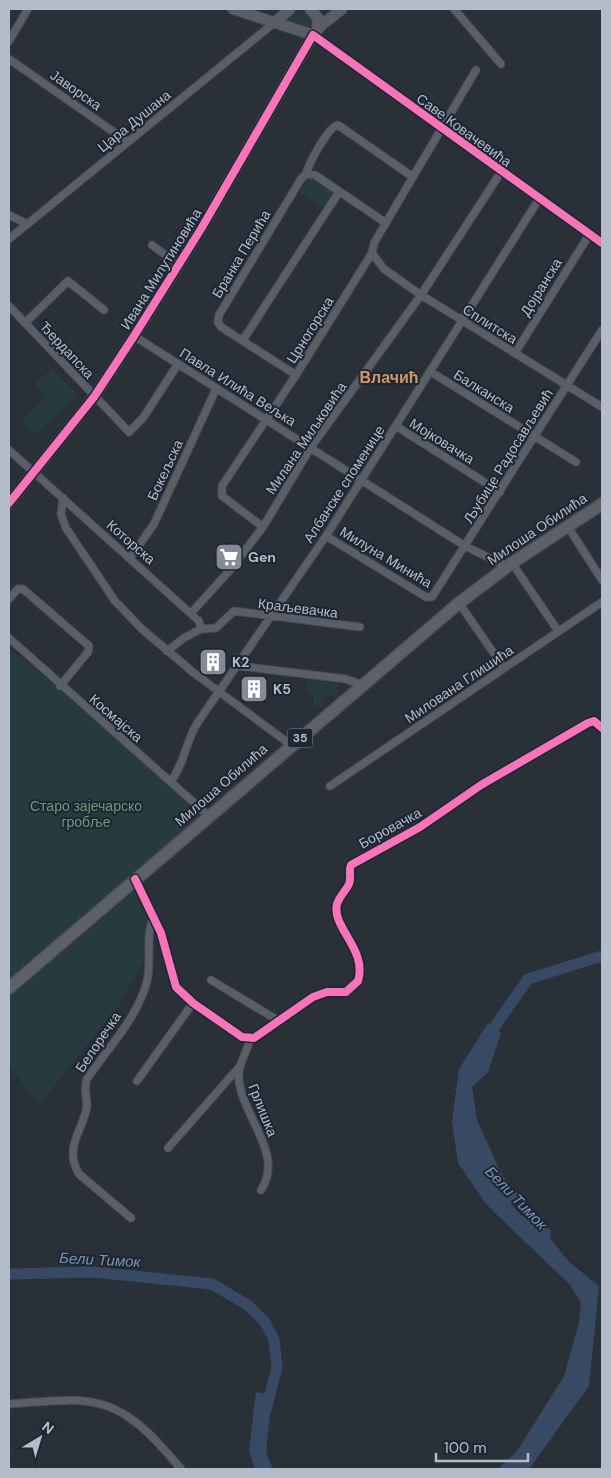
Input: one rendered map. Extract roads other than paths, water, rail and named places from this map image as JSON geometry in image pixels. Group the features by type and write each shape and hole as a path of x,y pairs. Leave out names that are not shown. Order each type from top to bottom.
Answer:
{"main road":[{"name":"Милоша Обилића","path":"9,988 459,603 510,565 602,504"}],"street":[{"path":"9,41 28,9"},
{"path":"233,9 274,23 315,32"},
{"path":"274,23 290,9"},
{"path":"310,9 318,18 315,32"},
{"path":"315,32 342,9"},
{"path":"454,9 501,64"},
{"name":"Цара Душана","path":"9,239 274,23"},
{"name":"Саве Ковачевића","path":"315,32 441,128 602,243"},
{"name":"Ивана Милутиновића","path":"9,503 94,397 134,336 179,265 315,32"},
{"name":"Јаворска","path":"9,59 128,142"},
{"name":"Црногорска","path":"263,527 222,496 220,490 296,375 372,253 374,243 476,70"},
{"name":"Бранка Перића","path":"296,375 219,326 218,317 300,179 306,174 310,162 332,127 338,125 413,177"},
{"name":"Милана Миљковића","path":"192,612 230,570 263,527 312,448 421,295 501,172"},
{"path":"306,174 315,175 386,224"},
{"path":"243,340 339,192"},
{"name":"Албанске споменице","path":"171,781 180,768 191,732 326,536 539,199"},
{"path":"9,215 27,224"},
{"name":"Дојранска","path":"515,353 589,235"},
{"path":"152,245 179,265"},
{"name":"Сплитска","path":"372,253 384,270 421,295 567,386 601,404"},
{"path":"25,323 69,281 104,310"},
{"name":"Ђердапска","path":"9,306 129,432 147,413 178,364"},
{"name":"Љубице Радосављевић","path":"434,595 602,330"},
{"name":"Павла Илића Вељка","path":"134,336 465,546 510,565"},
{"name":"Балканска","path":"431,372 576,462"},
{"name":"Бокељска","path":"130,558 154,524 216,389"},
{"name":"Мојковачка","path":"396,426 500,492"},
{"name":"Которска","path":"9,450 192,612 201,624 201,629"},
{"path":"63,498 61,509 63,524 110,595 126,614 167,651 291,745"},
{"path":"568,527 602,580"},
{"name":"Милуна Минића","path":"326,536 426,597 430,598 434,595"},
{"path":"510,565 558,631"},
{"path":"9,599 19,588 23,589 87,644 88,652 60,686"},
{"name":"Милована Глишића","path":"330,786 602,602"},
{"path":"459,603 504,668"},
{"name":"Краљевачка","path":"201,629 216,628 234,612 270,618 360,627"},
{"path":"167,651 201,629"},
{"name":"Космајска","path":"9,638 60,686 209,816"},
{"path":"238,666 346,679 362,685"},
{"name":"Боровачка","path":"250,1039 313,997 327,992 346,992 358,981 359,961 339,917 337,907 342,893 350,882 351,865 420,827 481,785 588,723 594,721 602,728"},
{"path":"135,879 161,933 174,984 194,1003 242,1037 250,1039"},
{"name":"Белоречка","path":"131,1218 79,1174 74,1164 74,1145 77,1130 86,1108 84,1086 87,1079 124,1028 142,998 149,973 151,929 154,917"},
{"path":"211,980 279,1021"},
{"path":"137,1081 194,1003"},
{"name":"Грлишка","path":"250,1039 240,1066 239,1082 242,1096 265,1147 267,1179 261,1190"},
{"path":"168,1148 240,1066"},
{"path":"9,1404 76,1400 93,1401 112,1407 143,1427 181,1469"}],"water":[{"path":"488,1023 501,1033 488,1072 472,1087 477,1120 502,1175 531,1210 513,1201 511,1204 521,1215 551,1230 550,1238 569,1262 599,1286 589,1386 529,1469 498,1469 517,1451 564,1376 579,1322 581,1303 570,1285 486,1204 458,1163 452,1121 459,1069"},
{"path":"256,1392 272,1395 266,1453 273,1469 255,1469 249,1451"}],"waterway":[{"name":"Бели Тимок","path":"486,1039 528,979 602,956"},
{"name":"Бели Тимок","path":"9,1274 93,1272 212,1284 248,1305 264,1321 274,1339 277,1367 266,1410"}],"place":[{"name":"Gen","path":"229,557"},
{"name":"K2","path":"213,662"},
{"name":"K5","path":"254,689"}],"district":[{"name":"Влачић","path":"389,377"}],"park label":[{"name":"Старо зајечарско гробље","path":"86,814"}]}
